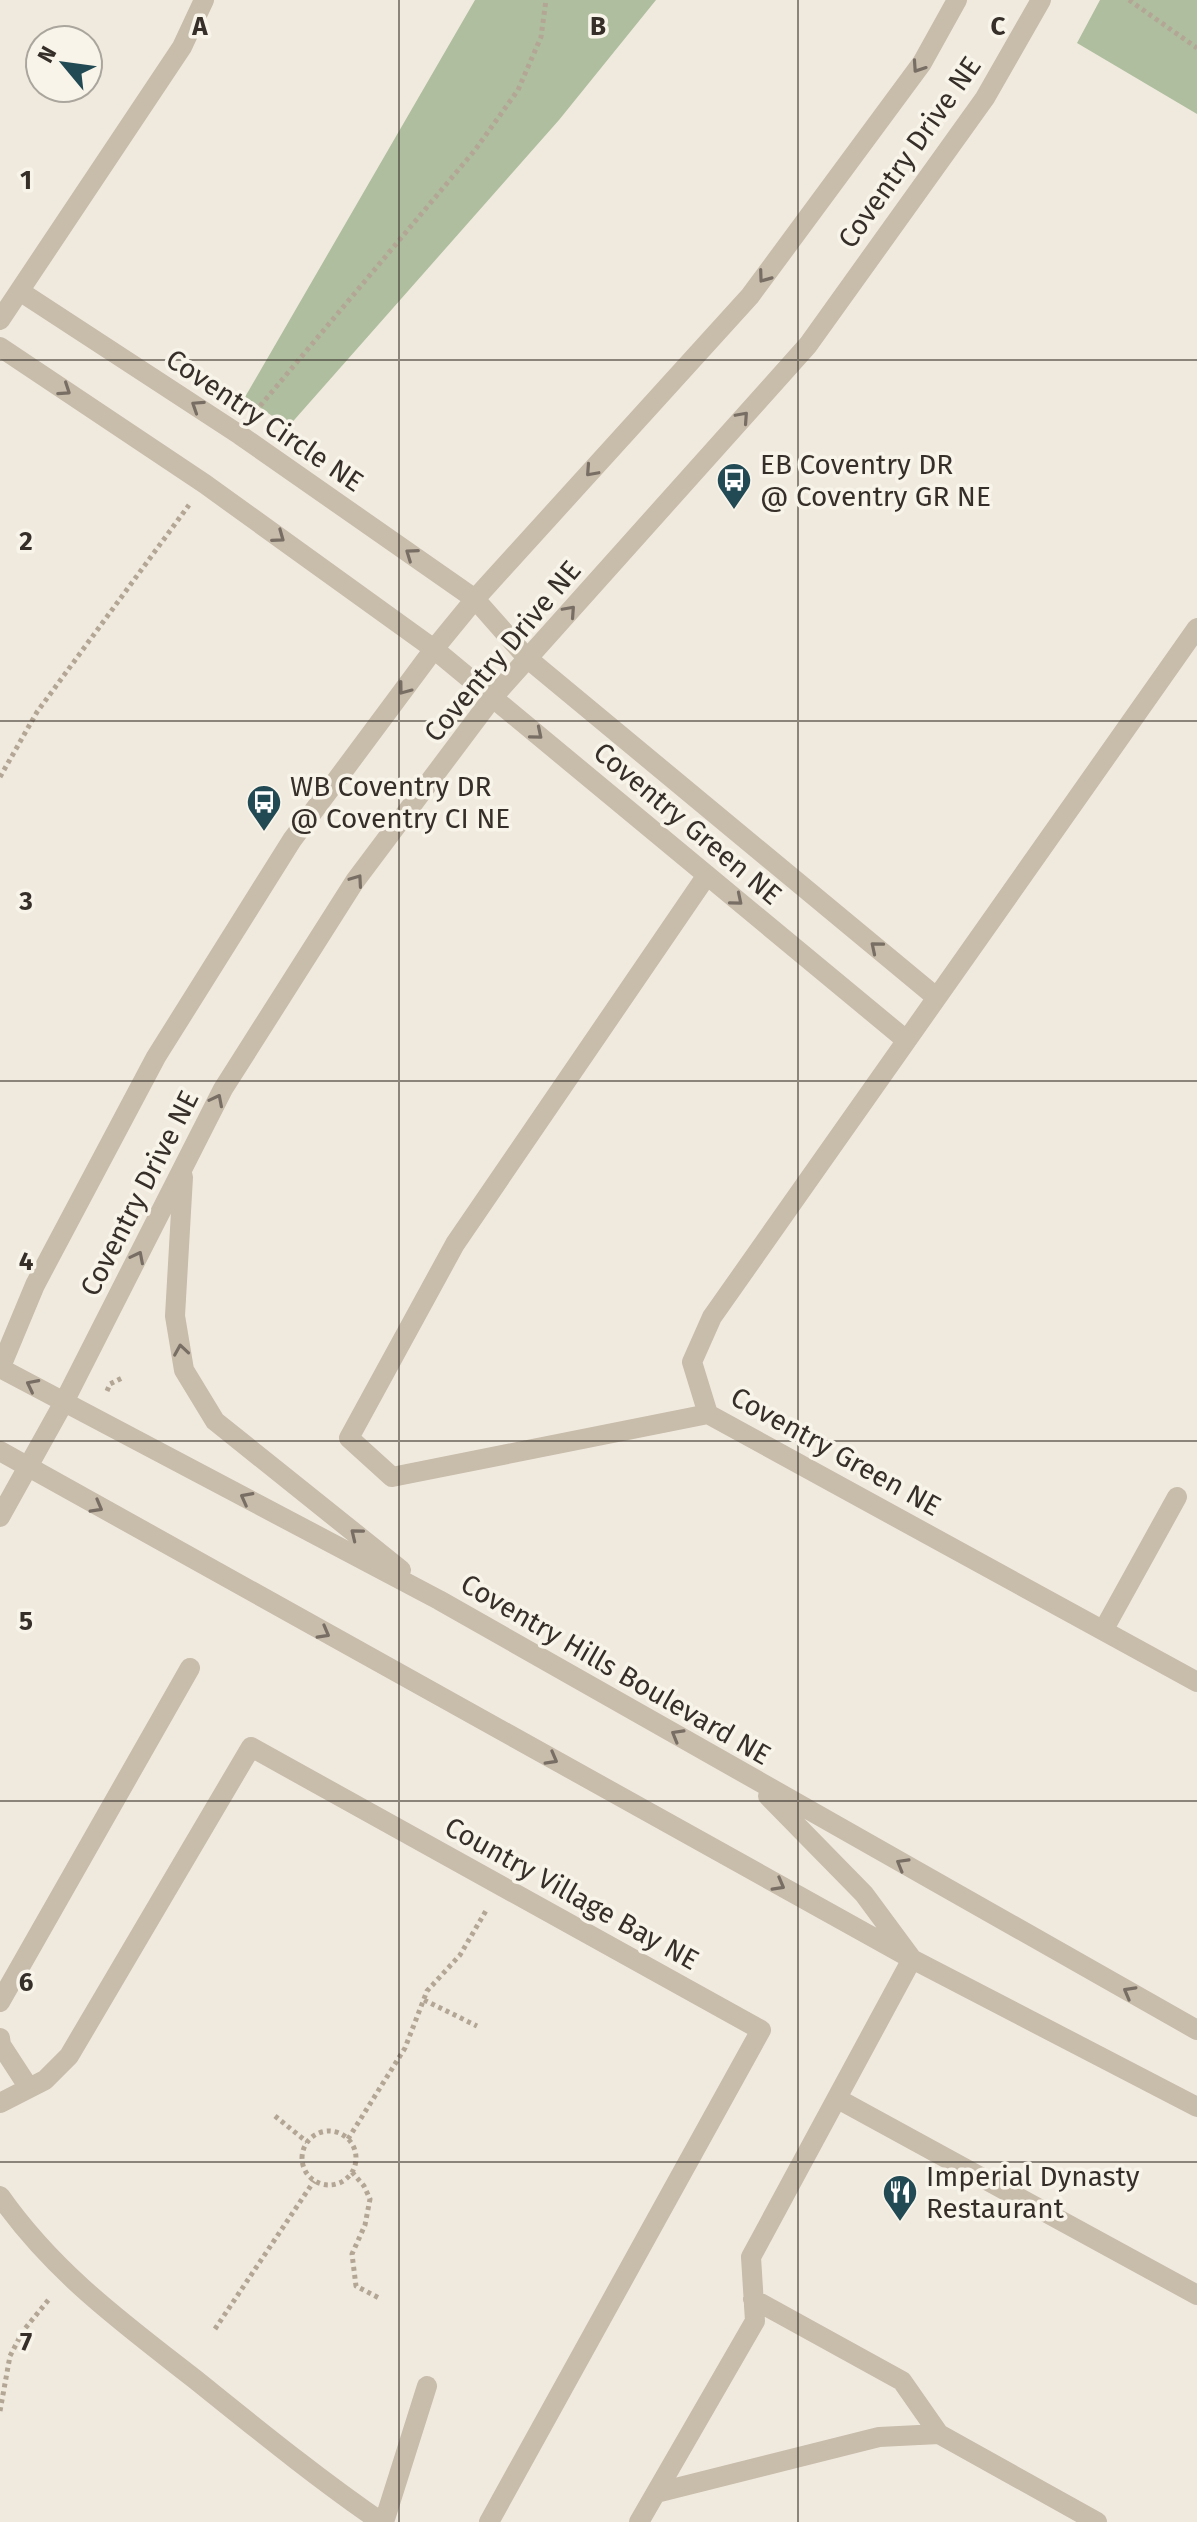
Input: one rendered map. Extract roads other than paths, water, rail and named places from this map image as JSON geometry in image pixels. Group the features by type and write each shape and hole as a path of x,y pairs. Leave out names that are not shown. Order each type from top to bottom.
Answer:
{"street":[{"path":"0,320 182,47 204,0"},
{"name":"Coventry Drive NE","path":"0,1369 35,1285 156,1057 292,840 434,649 475,599 750,296 922,63 957,0"},
{"name":"Coventry Drive NE","path":"0,1517 64,1402 223,1089 355,881 493,697 808,345 985,98 1041,0"},
{"name":"Coventry Circle NE","path":"21,292 240,435 475,599"},
{"path":"0,347 205,484 434,649"},
{"name":"Coventry Green NE","path":"475,599 527,658 936,997"},
{"name":"Coventry Green NE","path":"1197,628 712,1317 692,1362 708,1414 1197,1682"},
{"name":"Coventry Green NE","path":"434,649 906,1040"},
{"path":"707,875 455,1244 349,1438 392,1477 708,1414"},
{"path":"183,1170 175,1316 184,1370 191,1382 215,1421 439,1600"},
{"name":"Coventry Hills Boulevard NE","path":"0,1369 439,1600 1197,2030"},
{"path":"0,1451 912,1959 1197,2107"},
{"path":"1104,1629 1177,1497"},
{"path":"0,2002 190,1668"},
{"name":"Country Village Bay NE","path":"0,2103 45,2080 69,2056 251,1747 761,2030 489,2522"},
{"path":"748,1776 864,1894 912,1959"},
{"path":"639,2522 755,2321 751,2257 912,1959"},
{"path":"0,2038 1,2045 29,2088"},
{"path":"838,2099 1197,2295"},
{"path":"0,2196 27,2234 68,2277 330,2488 382,2522 427,2386"},
{"path":"753,2299 902,2381 939,2434 1097,2522"},
{"path":"656,2493 879,2437 939,2434"}],"place":[{"name":"EB Coventry DR @ Coventry GR NE","path":"734,511"},
{"name":"WB Coventry DR @ Coventry CI NE","path":"264,833"},
{"name":"Imperial Dynasty Restaurant","path":"900,2223"}]}
